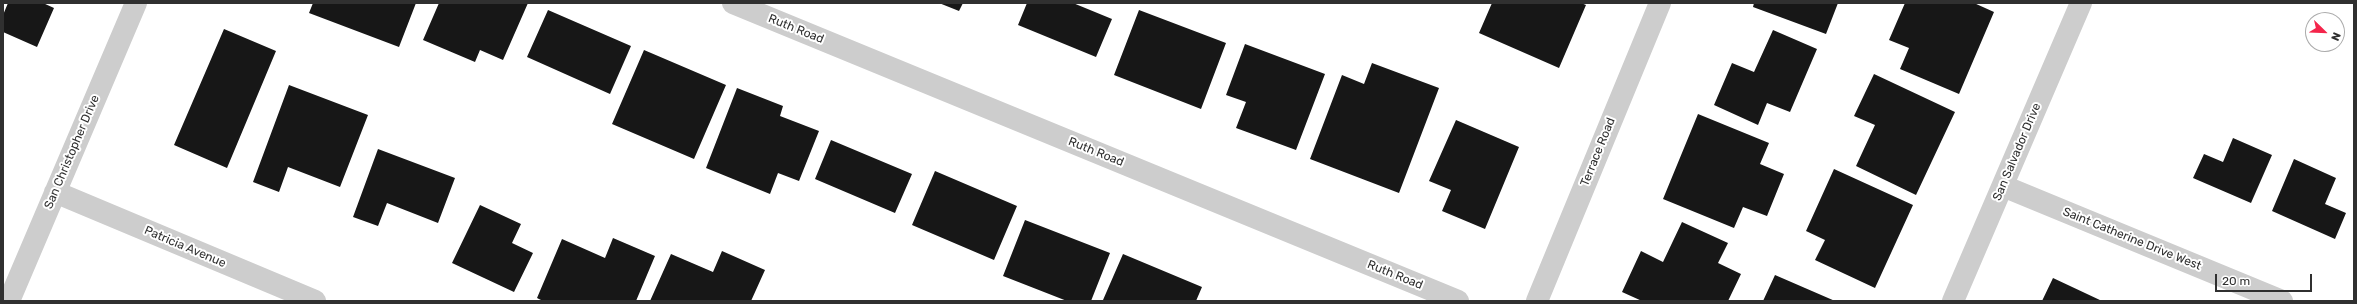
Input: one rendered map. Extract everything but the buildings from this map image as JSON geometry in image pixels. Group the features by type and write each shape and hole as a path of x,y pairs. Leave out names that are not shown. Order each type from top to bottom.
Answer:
{"street":[{"name":"San Christopher Drive","path":"9,301 136,3"},
{"name":"Ruth Road","path":"733,3 1458,301"},
{"name":"Terrace Road","path":"1537,301 1660,3"},
{"name":"San Salvador Drive","path":"1954,301 2081,3"},
{"name":"Saint Catherine Drive West","path":"2003,186 2282,301"},
{"name":"Patricia Avenue","path":"55,192 315,301"}]}
